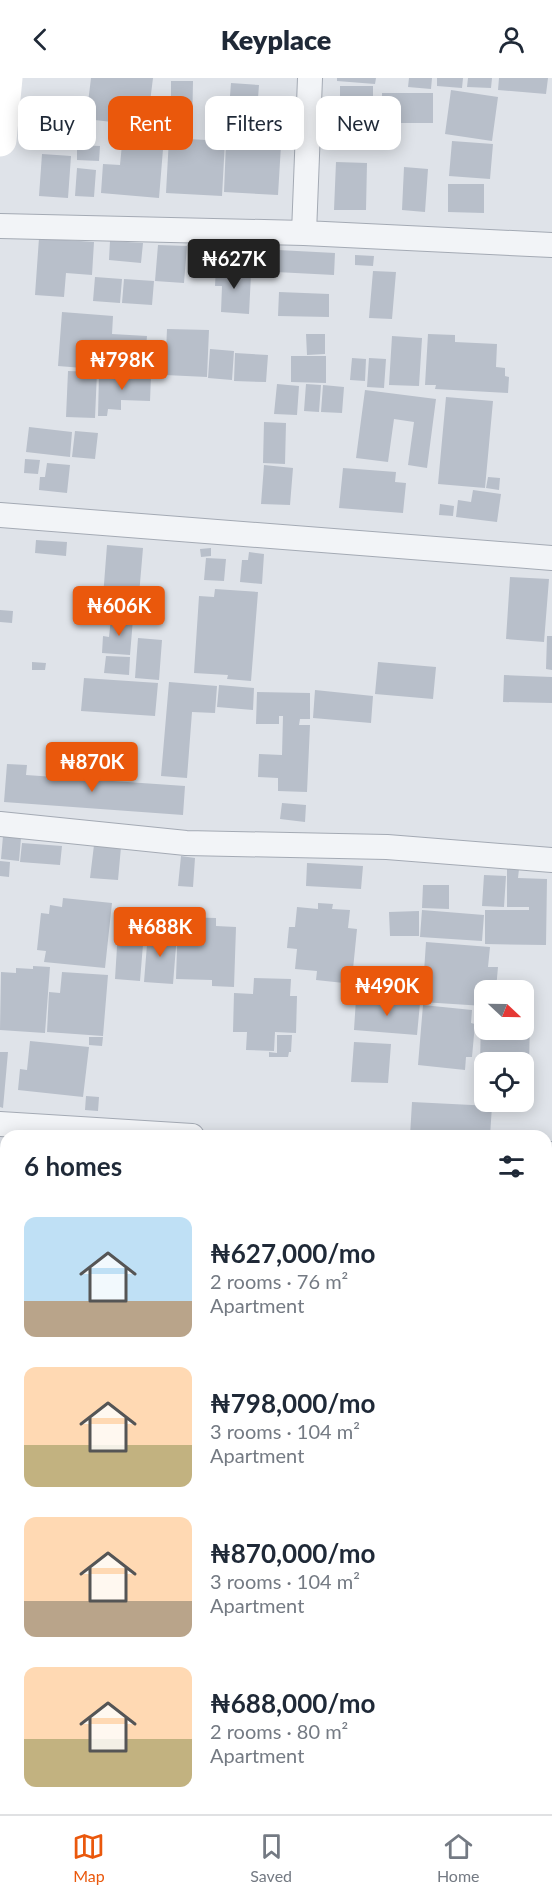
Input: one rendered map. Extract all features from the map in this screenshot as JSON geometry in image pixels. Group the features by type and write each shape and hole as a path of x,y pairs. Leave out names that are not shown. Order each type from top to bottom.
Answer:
{"street":[{"path":"0,140 6,78"},
{"path":"304,234 310,78"},
{"path":"0,226 304,234 552,245"},
{"path":"0,515 552,558"},
{"path":"0,824 186,843 387,847 552,860"},
{"path":"0,1124 96,1130"}],"building":[{"path":"91,78 153,78 151,96 108,96 108,122 96,120 96,96 89,96"},
{"path":"337,78 376,78 375,84 337,81"},
{"path":"409,78 432,78 431,89 408,87"},
{"path":"437,78 463,78 462,88 437,86"},
{"path":"468,78 492,78 491,88 467,87"},
{"path":"499,78 548,78 546,94 498,90"},
{"path":"171,81 193,81 193,96 171,96"},
{"path":"231,83 259,85 258,96 230,96"},
{"path":"340,86 373,86 373,96 340,96"},
{"path":"451,90 498,97 492,141 445,134"},
{"path":"382,93 433,93 433,123 401,123 401,96 382,96"},
{"path":"193,139 205,140 205,150 225,150 222,196 166,193 168,150 193,150"},
{"path":"452,141 493,144 490,179 449,176"},
{"path":"96,146 100,146 99,161 77,160 77,150 96,150"},
{"path":"121,150 163,150 159,198 101,193 103,164 120,165"},
{"path":"226,150 281,150 278,195 224,192"},
{"path":"42,154 71,156 68,198 39,196"},
{"path":"336,162 367,163 366,210 334,210"},
{"path":"404,167 428,169 425,212 402,210"},
{"path":"77,168 96,170 94,197 75,196"},
{"path":"448,184 484,184 484,213 448,212"},
{"path":"39,238 94,242 92,275 66,273 64,297 35,295"},
{"path":"110,241 143,243 141,263 109,260"},
{"path":"158,245 187,246 184,283 155,281"},
{"path":"278,250 335,253 334,275 276,272"},
{"path":"355,255 374,256 373,266 355,265"},
{"path":"216,266 235,266 234,273 251,274 249,314 221,312 222,286 215,286"},
{"path":"373,271 396,272 392,319 369,318"},
{"path":"95,277 122,279 120,303 93,301"},
{"path":"124,279 154,281 152,305 122,303"},
{"path":"279,292 329,294 329,317 278,316"},
{"path":"62,312 113,316 112,334 147,336 144,373 58,366"},
{"path":"167,329 209,330 207,377 165,375"},
{"path":"306,334 325,334 325,354 307,355"},
{"path":"428,334 455,335 455,342 497,344 496,367 505,368 505,376 509,377 508,393 435,389 436,385 425,385"},
{"path":"392,336 422,338 419,386 389,385"},
{"path":"210,349 234,351 232,380 208,378"},
{"path":"235,353 268,355 266,382 234,381"},
{"path":"291,356 326,356 326,383 291,382"},
{"path":"352,358 366,359 365,381 350,380"},
{"path":"369,358 386,359 384,388 367,387"},
{"path":"68,371 97,372 95,418 66,417"},
{"path":"99,374 151,376 150,401 121,400 121,410 108,409 107,416 98,416"},
{"path":"277,384 299,386 297,415 274,414"},
{"path":"306,384 321,385 319,412 304,411"},
{"path":"323,385 344,387 342,413 321,412"},
{"path":"365,390 436,399 427,468 408,465 414,422 394,419 388,462 356,458"},
{"path":"446,397 493,401 485,488 438,484"},
{"path":"264,422 286,423 285,464 263,463"},
{"path":"29,427 72,432 70,457 26,452"},
{"path":"75,431 98,433 95,459 72,457"},
{"path":"25,459 40,460 38,474 24,473"},
{"path":"47,463 70,465 67,493 39,490 40,477 45,477"},
{"path":"264,465 293,468 290,505 261,504"},
{"path":"343,468 396,472 395,482 406,483 403,513 339,508"},
{"path":"488,477 500,478 499,490 486,488"},
{"path":"473,490 501,494 497,522 456,517 458,500 471,502"},
{"path":"440,504 454,506 453,516 439,515"},
{"path":"36,540 67,542 66,556 35,553"},
{"path":"107,545 143,548 139,595 152,596 151,615 102,610"},
{"path":"211,548 211,556 201,557 200,549"},
{"path":"249,552 264,554 262,584 240,582 242,560 248,560"},
{"path":"206,558 226,559 224,581 204,580"},
{"path":"510,577 549,579 544,642 506,639"},
{"path":"215,589 258,592 251,681 227,679 228,675 194,673 199,596 214,597"},
{"path":"0,610 13,611 12,623 0,622"},
{"path":"111,618 133,619 130,655 102,653 103,636 109,637"},
{"path":"547,636 552,636 552,670 546,669"},
{"path":"138,638 162,640 159,680 135,678"},
{"path":"106,656 130,657 129,675 104,673"},
{"path":"32,662 46,663 45,670 32,670"},
{"path":"378,662 436,667 433,699 375,694"},
{"path":"504,675 552,677 552,703 503,702"},
{"path":"84,678 158,683 155,716 81,711"},
{"path":"169,682 217,686 215,713 192,712 187,778 161,776"},
{"path":"219,685 254,688 253,710 217,707"},
{"path":"315,690 373,696 371,723 313,718"},
{"path":"257,692 310,693 310,719 300,719 299,725 310,725 307,792 278,791 278,778 258,777 259,754 282,755 283,716 279,716 279,724 256,724"},
{"path":"7,764 27,765 26,775 185,786 183,815 4,802"},
{"path":"282,803 306,805 305,822 280,819"},
{"path":"3,836 21,838 19,861 1,859"},
{"path":"22,843 62,846 60,865 20,862"},
{"path":"94,845 121,847 118,880 90,878"},
{"path":"181,856 195,858 193,887 178,886"},
{"path":"0,861 10,862 9,877 0,876"},
{"path":"307,863 363,866 361,889 306,886"},
{"path":"507,869 519,869 518,878 547,879 546,945 485,944 485,910 529,910 529,907 507,907"},
{"path":"484,875 506,876 504,907 482,906"},
{"path":"423,885 449,885 449,909 422,908"},
{"path":"63,898 112,903 105,968 44,962 46,951 37,950 41,913 49,914 50,905 62,907"},
{"path":"318,903 333,904 332,909 350,910 348,928 357,929 353,969 346,969 344,983 316,980 317,971 295,969 297,949 287,948 289,927 295,927 297,907 318,909"},
{"path":"422,910 484,915 482,941 420,937"},
{"path":"419,911 419,936 390,936 389,912"},
{"path":"178,917 216,918 216,926 236,927 234,987 212,986 212,980 176,979"},
{"path":"118,931 144,932 140,981 115,979"},
{"path":"148,932 177,934 173,984 144,982"},
{"path":"426,942 490,947 488,967 498,967 497,980 474,980 474,1005 422,1002"},
{"path":"33,966 50,967 45,1033 0,1030 1,972 16,973 16,968 33,969"},
{"path":"62,972 108,975 103,1036 47,1032 49,992 60,993"},
{"path":"385,974 418,975 417,1001 383,999"},
{"path":"254,978 291,979 290,996 297,996 296,1033 275,1032 274,1051 246,1050 247,1032 233,1032 234,993 253,994"},
{"path":"356,999 420,1003 417,1035 354,1030"},
{"path":"423,1005 472,1010 471,1023 474,1024 474,1035 472,1057 466,1057 465,1070 418,1065"},
{"path":"277,1035 292,1035 291,1052 288,1057 269,1057 269,1052 277,1053"},
{"path":"89,1037 103,1037 102,1046 89,1045"},
{"path":"481,1040 530,1040 529,1052 480,1052"},
{"path":"30,1041 89,1047 83,1097 18,1090 20,1069 27,1070"},
{"path":"354,1042 391,1044 388,1083 351,1082"},
{"path":"0,1052 8,1052 3,1108 0,1107"},
{"path":"86,1096 99,1097 98,1111 85,1110"},
{"path":"412,1102 474,1105 474,1112 492,1112 490,1130 410,1130"}]}
